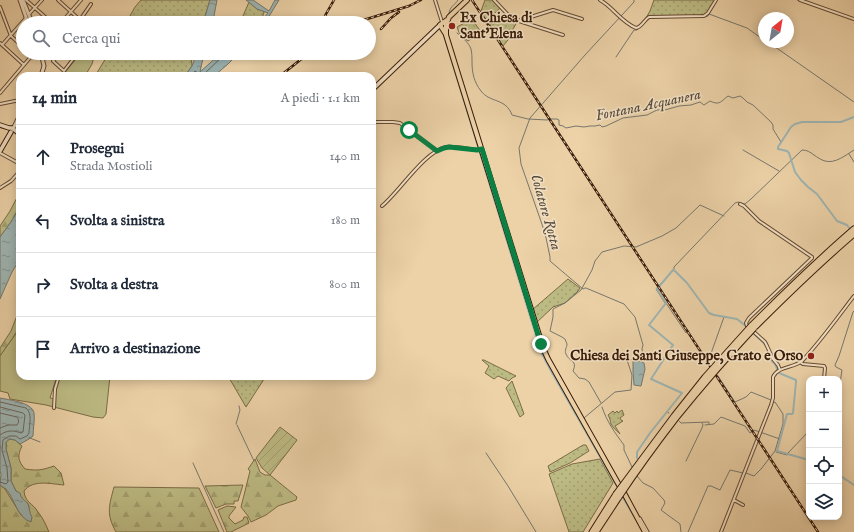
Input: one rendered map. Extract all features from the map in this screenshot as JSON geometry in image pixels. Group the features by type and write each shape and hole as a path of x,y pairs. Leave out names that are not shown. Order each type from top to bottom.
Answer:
{"highway":[{"path":"592,532 617,496 676,418 752,328 787,289 854,229"},
{"path":"752,328 827,257 854,234"},
{"path":"596,532 617,496"}],"main road":[{"path":"376,86 467,0"},
{"path":"445,32 446,22 449,17"},
{"path":"441,24 445,32 480,149 545,354 619,485"},
{"path":"434,31 441,30 445,32"},
{"path":"0,126 16,132"},
{"path":"0,152 2,144 11,130"},
{"path":"624,493 647,532"}],"street":[{"path":"20,0 27,16"},
{"path":"25,0 27,16"},
{"path":"25,0 44,16"},
{"path":"27,16 42,0"},
{"path":"58,0 76,16"},
{"path":"67,16 81,0"},
{"path":"435,0 441,24"},
{"path":"494,0 512,19 564,35"},
{"path":"600,0 626,23 636,28 649,17 704,16 708,13 716,0"},
{"path":"800,0 854,18"},
{"path":"83,16 91,4"},
{"path":"0,7 11,36 16,41"},
{"path":"518,20 553,10 582,19"},
{"path":"16,30 1,44 16,58"},
{"path":"19,60 24,65"},
{"path":"18,72 28,60"},
{"path":"42,72 44,66 43,60"},
{"path":"55,60 54,61 64,71 72,60"},
{"path":"0,93 16,74"},
{"path":"0,104 16,101"},
{"path":"11,130 16,122"},
{"path":"376,122 400,123 437,151"},
{"path":"382,206 429,156 437,151 449,147 480,149"},
{"path":"0,152 16,162"},
{"path":"0,188 12,181 16,176"},
{"path":"740,204 744,206 761,223 812,257 749,318 746,324 752,328 765,342 780,370"},
{"path":"721,532 772,403 773,377 776,372 800,362 815,346 854,296"},
{"path":"800,362 803,364 824,366 824,376"},
{"path":"54,408 55,390 58,380"},
{"path":"734,500 743,505"},
{"path":"640,518 647,532"}],"green space":[{"path":"141,0 210,0 205,16 130,16"},
{"path":"485,0 492,0 500,8 487,21 480,11"},
{"path":"654,0 715,0 708,12 703,15 646,18"},
{"path":"249,2 257,9 264,11 263,16 243,16"},
{"path":"505,13 513,21 517,22 512,31 512,35 503,46 489,23 494,24"},
{"path":"472,19 481,32 468,41 460,35 457,27"},
{"path":"75,60 93,60 87,72 65,72"},
{"path":"105,60 192,60 192,66 188,72 97,72"},
{"path":"16,200 16,214 0,237 0,226"},
{"path":"568,279 580,288 578,291 565,303 553,307 536,323 532,310"},
{"path":"16,318 16,334 0,356 0,348 11,331"},
{"path":"16,334 16,380 56,380 50,398 55,399 59,380 110,380 106,414 103,418 93,417 46,405 10,399 8,393 0,391 0,356"},
{"path":"482,360 516,376 509,381 498,376 494,379 485,373 489,366"},
{"path":"230,380 263,380 246,407"},
{"path":"512,381 524,414 520,417 506,388"},
{"path":"622,410 624,415 620,418 623,421 615,426 620,434 611,424 608,415 613,411 615,413 617,411 618,413"},
{"path":"280,427 297,440 270,475 262,468 256,458"},
{"path":"9,439 15,440 22,446 19,453 19,458 25,469 40,470 54,466 61,473 64,485 42,483 32,485 24,491 26,498 36,509 46,524 49,532 0,532 0,485 5,489 21,515 30,515 28,505 16,491 11,481 11,468 6,449 6,442"},
{"path":"583,445 586,445 589,451 570,463 550,472 548,466"},
{"path":"255,459 260,472 265,475 270,475 297,497 296,500 278,506 266,515 251,522 241,507 250,471 248,469"},
{"path":"600,459 613,483 583,532 569,532 549,474 572,464"},
{"path":"243,485 238,501 234,501 234,504 226,504 216,508 205,486"},
{"path":"114,487 199,488 219,532 116,532 109,510"},
{"path":"227,506 236,507 229,516 235,524 243,520 244,517 247,517 249,523 231,532 227,532 218,510"}],"water":[{"path":"210,0 217,0 214,16 205,16"},
{"path":"246,0 253,0 269,11 275,0 279,0 269,16 265,16 268,13 257,9"},
{"path":"194,60 203,60 200,72 188,72"},
{"path":"213,60 232,60 219,72 200,72"},
{"path":"16,214 16,266 0,299 0,237"},
{"path":"633,361 644,363 645,369 641,386 634,385"},
{"path":"0,398 25,404 32,409 34,413 33,436 20,444 15,440 10,439 6,442 6,449 11,468 11,481 16,491 20,493 22,498 28,504 32,517 31,522 22,517 9,493 0,485"}],"waterway":[{"name":"Fontana Acquanera","path":"449,14 451,8 458,0"},
{"name":"Colatore Rotta","path":"584,418 615,392 631,390 632,375 627,360 644,360 642,349 643,345 635,317 624,304 586,288 583,289 550,261 545,233 521,164 519,148 530,118 634,2 634,0"},
{"path":"695,17 708,16 717,0"},
{"path":"797,0 804,2"},
{"path":"709,14 747,28 758,36"},
{"path":"649,18 688,17"},
{"path":"616,57 634,30 637,30 640,27"},
{"path":"443,32 541,352 618,488"},
{"name":"Fontana Acquanera","path":"457,33 467,42 471,49 473,74 481,91 485,95 506,106 512,115 528,119 557,119 559,120 559,125 566,128 600,125 602,127 623,118 647,115 657,110 665,110 700,102 704,105 710,101 718,103 728,96 733,98 740,96 753,105 771,122 773,129 781,142"},
{"path":"777,48 854,102"},
{"path":"850,229 847,225 837,221 817,194 808,187 795,172 789,153 778,149 778,147 791,127 795,124 802,122 841,122 854,117"},
{"path":"743,150 779,171"},
{"path":"665,303 656,289 674,269 674,267 735,203 738,202 745,204 802,150 808,151 822,160 829,162 854,150"},
{"path":"849,154 854,162"},
{"path":"601,403 589,382 585,379 579,378 573,371 574,363 565,353 567,344 565,339 550,331 553,309 565,303 581,290 592,270 595,261 602,252 624,246 636,247 662,236 676,228 700,205 724,216"},
{"path":"637,458 637,452 650,433 682,393 651,379 673,345 649,325 666,303 657,289 673,270 687,283 709,313 737,319 747,327"},
{"path":"666,303 686,333 689,331"},
{"path":"841,376 842,370 835,365 854,311"},
{"path":"710,364 708,359 724,317"},
{"path":"753,333 766,345 771,360 775,364 779,373 796,380 793,413 787,414 777,451 806,459"},
{"path":"718,376 735,402 746,397 751,392 771,401"},
{"path":"746,473 754,476 775,451 783,424 783,414 775,402 773,403"},
{"path":"236,424 240,410 239,406"},
{"path":"602,407 614,432 624,445 624,450 632,467"},
{"path":"705,425 714,424 721,417 745,426 750,433 754,430 780,439"},
{"path":"679,421 681,423 709,422 709,424"},
{"path":"686,461 702,428 702,423"},
{"path":"237,425 254,461"},
{"path":"788,453 806,434"},
{"path":"30,438 40,442"},
{"path":"776,452 787,455"},
{"path":"486,453 536,532"},
{"path":"193,463 224,532"},
{"path":"688,532 708,486 720,490 730,470 743,473"},
{"path":"637,476 643,483 653,488 664,500 665,503 661,510 680,524 681,532"},
{"path":"842,477 854,485"},
{"path":"622,496 640,526"}],"railway":[{"path":"325,16 334,0"},
{"path":"376,16 409,6 421,0"},
{"path":"472,0 818,532"},
{"path":"381,29 399,12"},
{"path":"285,72 300,60"}],"place":[{"name":"Ex Chiesa di Sant'Elena","path":"452,26"},
{"name":"Chiesa dei Santi Giuseppe, Grato e Orso","path":"811,356"}],"route":[{"path":"409,130 437,151 449,147 477,150 482,149 541,344"}]}
